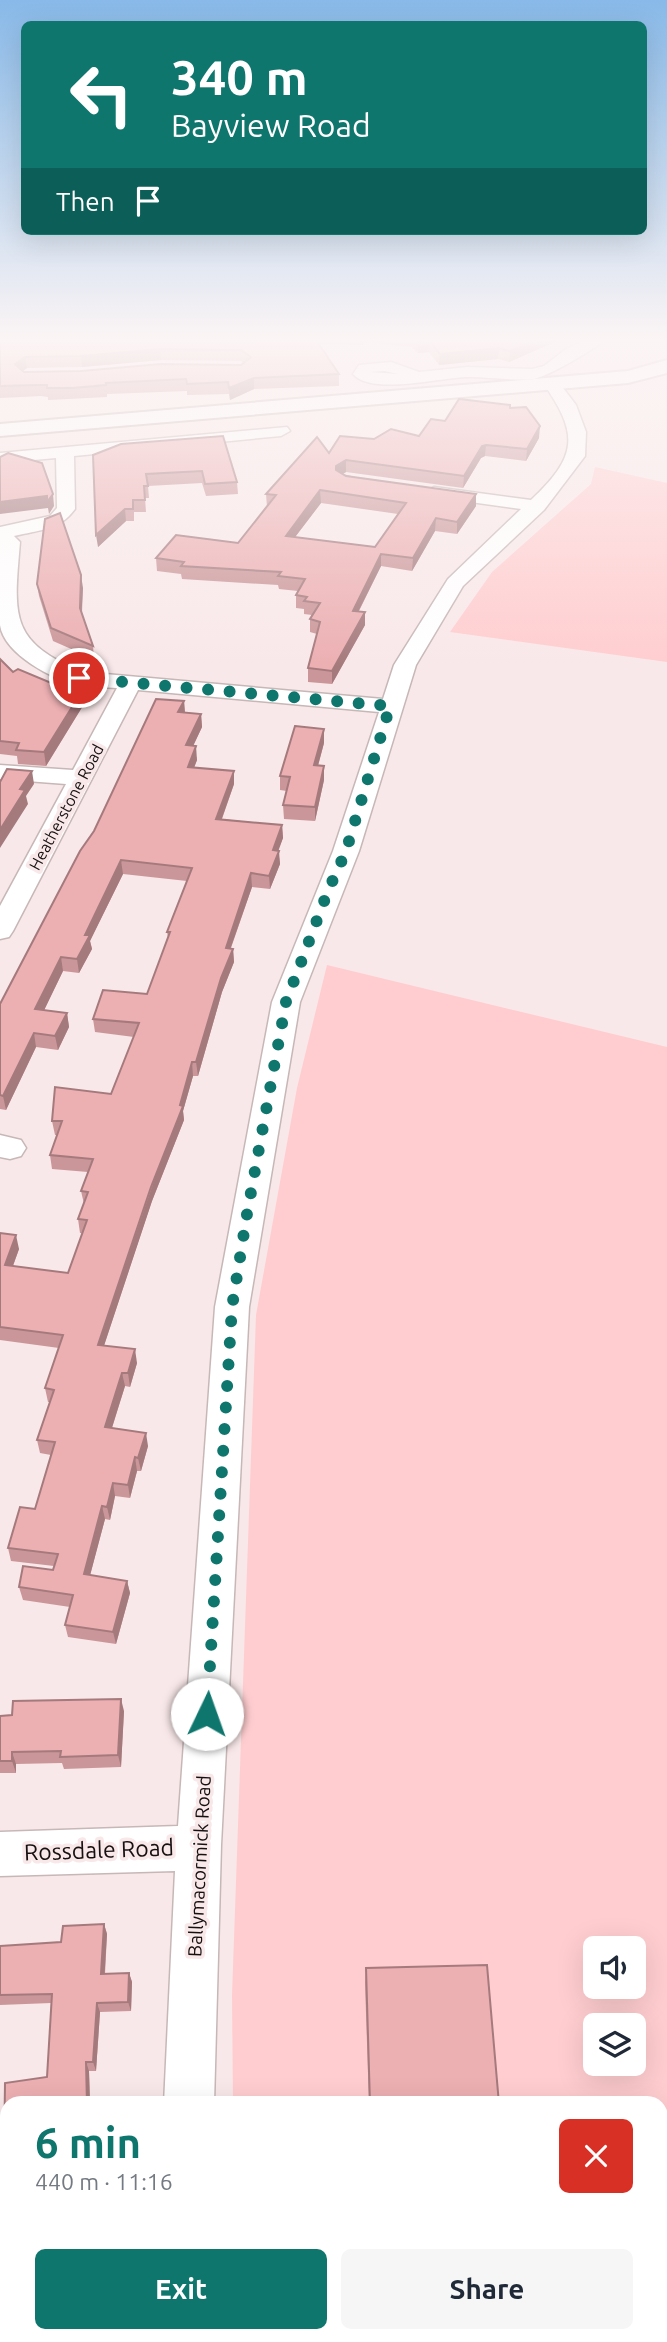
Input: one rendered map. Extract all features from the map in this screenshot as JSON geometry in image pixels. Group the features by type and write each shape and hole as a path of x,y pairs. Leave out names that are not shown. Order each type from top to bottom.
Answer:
{"street":[{"path":"0,458 93,449"},
{"name":"Ballymacormick Road","path":"190,2096 199,1845 232,1307 286,1002 346,851 405,665 455,583 479,557 537,506 568,471 576,456 576,449"},
{"path":"0,534 57,520 65,509 65,452"},
{"path":"414,489 537,506"},
{"path":"0,534 10,542 1,620 14,647 45,667 79,678 390,706"},
{"name":"Heatherstone Road","path":"0,931 131,683"},
{"path":"0,772 82,778"},
{"name":"Rossdale Road","path":"0,1854 163,1850 199,1845"}],"shaded area":[{"path":"595,467 667,483 667,662 450,632 492,572 591,484"},
{"path":"327,965 667,1047 667,2096 233,2096 232,1995 256,1315 297,1088"}],"building":[{"path":"108,449 227,449 237,482 205,484 202,471 146,474 148,486 144,486 145,500 133,500 133,509 125,509 96,535 93,455"},
{"path":"306,449 326,449 329,453 331,449 480,449 464,476 346,460 336,466 336,470 346,476 476,494 457,522 436,518 413,558 381,554 353,611 365,612 332,671 308,668 320,622 310,619 320,603 304,601 307,597 296,595 305,579 278,576 281,572 181,566 184,562 156,558 176,535 238,543 276,495 266,494","holes":["320,490 406,503 375,547 286,536"]},
{"path":"8,453 42,463 53,494 47,502 47,496 0,502 0,457"},
{"path":"60,513 81,575 80,608 93,646 51,628 37,584 45,519"},
{"path":"0,659 13,672 18,669 56,685 82,691 44,752 16,750 19,743 0,741"},
{"path":"156,699 184,701 178,712 201,714 186,745 196,746 188,767 234,771 216,819 282,825 273,850 279,851 269,876 251,873 226,948 233,949 221,978 196,1062 192,1062 180,1105 183,1106 151,1187 98,1345 135,1349 128,1373 122,1373 105,1427 146,1433 138,1458 135,1457 128,1485 113,1483 107,1507 102,1506 84,1574 127,1581 113,1632 65,1625 73,1595 19,1587 23,1566 53,1570 58,1554 8,1548 20,1507 35,1509 55,1442 37,1440 54,1390 45,1388 63,1335 0,1327 0,1233 16,1235 5,1265 68,1273 87,1220 78,1219 88,1192 81,1191 93,1159 50,1155 62,1121 52,1121 55,1087 111,1094 139,1023 93,1019 103,990 147,994 192,868 121,860 85,935 90,935 77,959 61,957 35,1009 67,1013 55,1036 34,1033 3,1096 0,1095 0,1004 80,851 94,831"},
{"path":"295,726 324,729 314,765 324,766 315,807 283,805 290,777 280,776"},
{"path":"7,769 32,771 20,789 25,790 0,830 0,782"},
{"path":"121,1699 118,1755 60,1757 61,1751 12,1752 12,1761 0,1761 0,1716 12,1715 13,1701"},
{"path":"104,1924 101,1974 129,1973 128,2002 97,2003 93,2062 86,2062 87,2096 5,2096 5,2083 47,2077 52,1994 0,1995 0,1946 61,1942 63,1926"},
{"path":"487,1965 498,2096 370,2096 366,1968"}],"route":[{"path":"79,678 390,706 346,851 286,1002 247,1214 232,1307 207,1714"}]}
